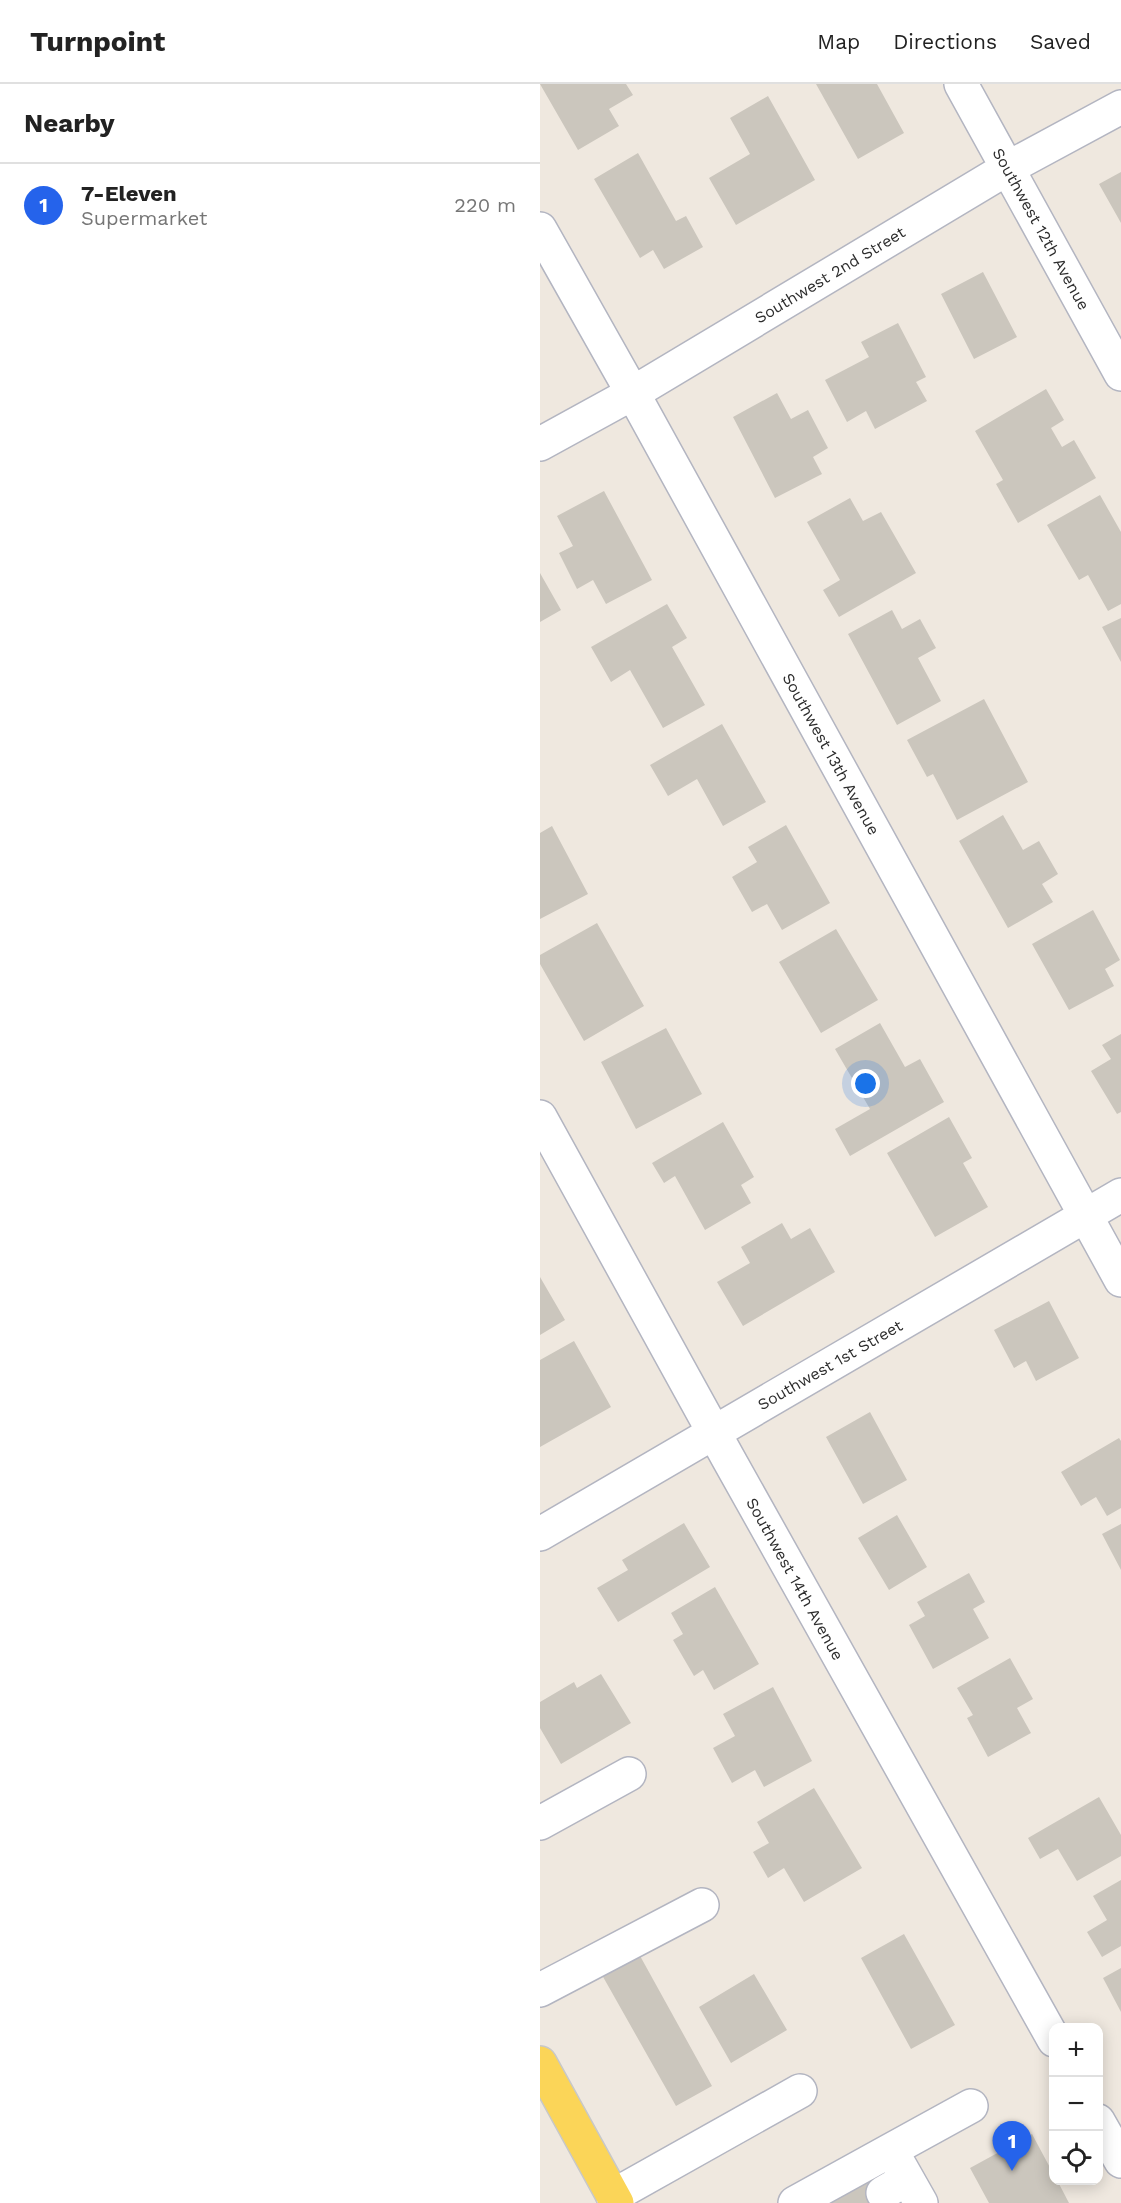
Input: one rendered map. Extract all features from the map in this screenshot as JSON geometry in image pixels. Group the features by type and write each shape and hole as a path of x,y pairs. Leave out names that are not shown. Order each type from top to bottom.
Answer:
{"main road":[{"path":"540,2063 615,2200"}],"street":[{"name":"Southwest 12th Avenue","path":"961,84 1121,374"},
{"name":"Southwest 2nd Street","path":"540,444 633,393 1008,168 1121,106"},
{"name":"Southwest 13th Avenue","path":"540,229 633,393 1121,1280"},
{"name":"Southwest 14th Avenue","path":"540,1117 1049,2033"},
{"name":"Southwest 1st Street","path":"540,1534 1121,1195"},
{"path":"541,1820 629,1774"},
{"path":"540,1990 702,1905"},
{"path":"615,2200 800,2091"},
{"path":"810,2202 901,2183 971,2106"},
{"path":"1103,2130 1121,2161"}],"building":[{"path":"540,84 626,84 633,95 609,109 619,126 578,150"},
{"path":"816,84 877,84 904,133 858,159"},
{"path":"768,96 815,180 736,225 709,178 750,154 730,118"},
{"path":"638,153 676,221 686,216 703,247 664,269 653,250 640,258 594,179"},
{"path":"1121,172 1121,223 1099,184"},
{"path":"983,272 1017,337 974,359 941,294"},
{"path":"898,323 926,377 916,382 927,401 875,429 866,411 847,422 825,380 869,357 861,342"},
{"path":"1046,389 1064,420 1051,428 1062,447 1074,440 1096,478 1018,523 996,484 1003,480 975,431"},
{"path":"777,393 791,419 808,410 828,448 813,457 822,474 775,498 733,417"},
{"path":"604,491 652,580 606,604 593,580 577,589 559,553 573,546 557,516"},
{"path":"1100,495 1121,532 1121,604 1108,611 1088,575 1079,580 1047,525"},
{"path":"850,498 863,521 881,512 916,573 839,617 823,590 840,580 807,522"},
{"path":"540,573 561,610 540,622"},
{"path":"667,604 687,638 672,647 705,705 663,728 630,670 611,682 591,647"},
{"path":"892,610 902,629 920,619 936,648 918,658 941,701 897,725 848,634"},
{"path":"1121,618 1121,662 1102,627"},
{"path":"984,699 1028,782 957,820 933,774 927,777 907,740"},
{"path":"722,724 766,802 723,826 697,779 668,796 650,765"},
{"path":"1003,815 1023,850 1039,841 1058,874 1042,884 1053,902 1008,928 959,841"},
{"path":"786,825 830,903 782,930 767,904 752,912 732,877 757,862 748,847"},
{"path":"552,826 588,894 540,919 540,833"},
{"path":"1093,910 1120,960 1105,969 1114,986 1069,1010 1032,944"},
{"path":"597,923 644,1006 584,1041 540,964 540,955"},
{"path":"836,929 878,1000 821,1033 779,962"},
{"path":"880,1023 905,1067 920,1059 944,1102 850,1156 835,1129 870,1109 835,1049"},
{"path":"666,1028 702,1094 636,1129 601,1062"},
{"path":"1121,1034 1121,1112 1117,1114 1091,1071 1111,1059 1102,1045"},
{"path":"949,1117 972,1158 963,1163 988,1207 935,1237 887,1153"},
{"path":"723,1122 754,1177 741,1185 751,1203 705,1230 675,1176 664,1183 652,1163"},
{"path":"782,1223 791,1239 810,1228 835,1272 743,1326 717,1282 750,1263 741,1247"},
{"path":"540,1277 565,1320 540,1335"},
{"path":"1049,1301 1079,1358 1036,1381 1026,1361 1014,1368 994,1330"},
{"path":"574,1341 611,1407 540,1447 540,1360"},
{"path":"870,1412 907,1480 863,1504 826,1437"},
{"path":"1119,1438 1121,1441 1121,1508 1107,1516 1096,1497 1081,1506 1061,1472"},
{"path":"897,1515 927,1567 889,1590 858,1538"},
{"path":"684,1523 710,1567 618,1622 597,1588 628,1570 622,1560"},
{"path":"1121,1524 1121,1570 1102,1534"},
{"path":"969,1573 985,1602 973,1609 989,1638 933,1669 909,1625 925,1616 917,1602"},
{"path":"715,1587 759,1664 714,1690 703,1670 694,1676 673,1640 683,1634 671,1613"},
{"path":"1010,1658 1033,1699 1017,1708 1031,1733 988,1757 967,1718 973,1715 957,1688"},
{"path":"601,1674 631,1723 561,1764 540,1728 540,1702 574,1682 577,1688"},
{"path":"773,1687 812,1761 764,1787 755,1770 732,1783 713,1748 735,1736 723,1714"},
{"path":"814,1788 862,1868 804,1902 784,1868 768,1878 753,1852 769,1843 757,1822"},
{"path":"1099,1797 1121,1835 1121,1856 1077,1881 1058,1849 1040,1859 1028,1838"},
{"path":"1121,1880 1121,1946 1102,1957 1087,1932 1107,1920 1093,1896"},
{"path":"904,1934 955,2025 911,2049 861,1958"},
{"path":"639,1954 712,2086 676,2106 602,1975"},
{"path":"1121,1968 1121,2012 1103,1978"},
{"path":"754,1974 787,2030 731,2063 699,2007"},
{"path":"1032,2134 1049,2166 1049,2185 1060,2185 1069,2203 989,2203 970,2168"},
{"path":"870,2171 888,2203 827,2203"}],"place":[{"name":"7-Eleven","path":"1012,2171"}]}
